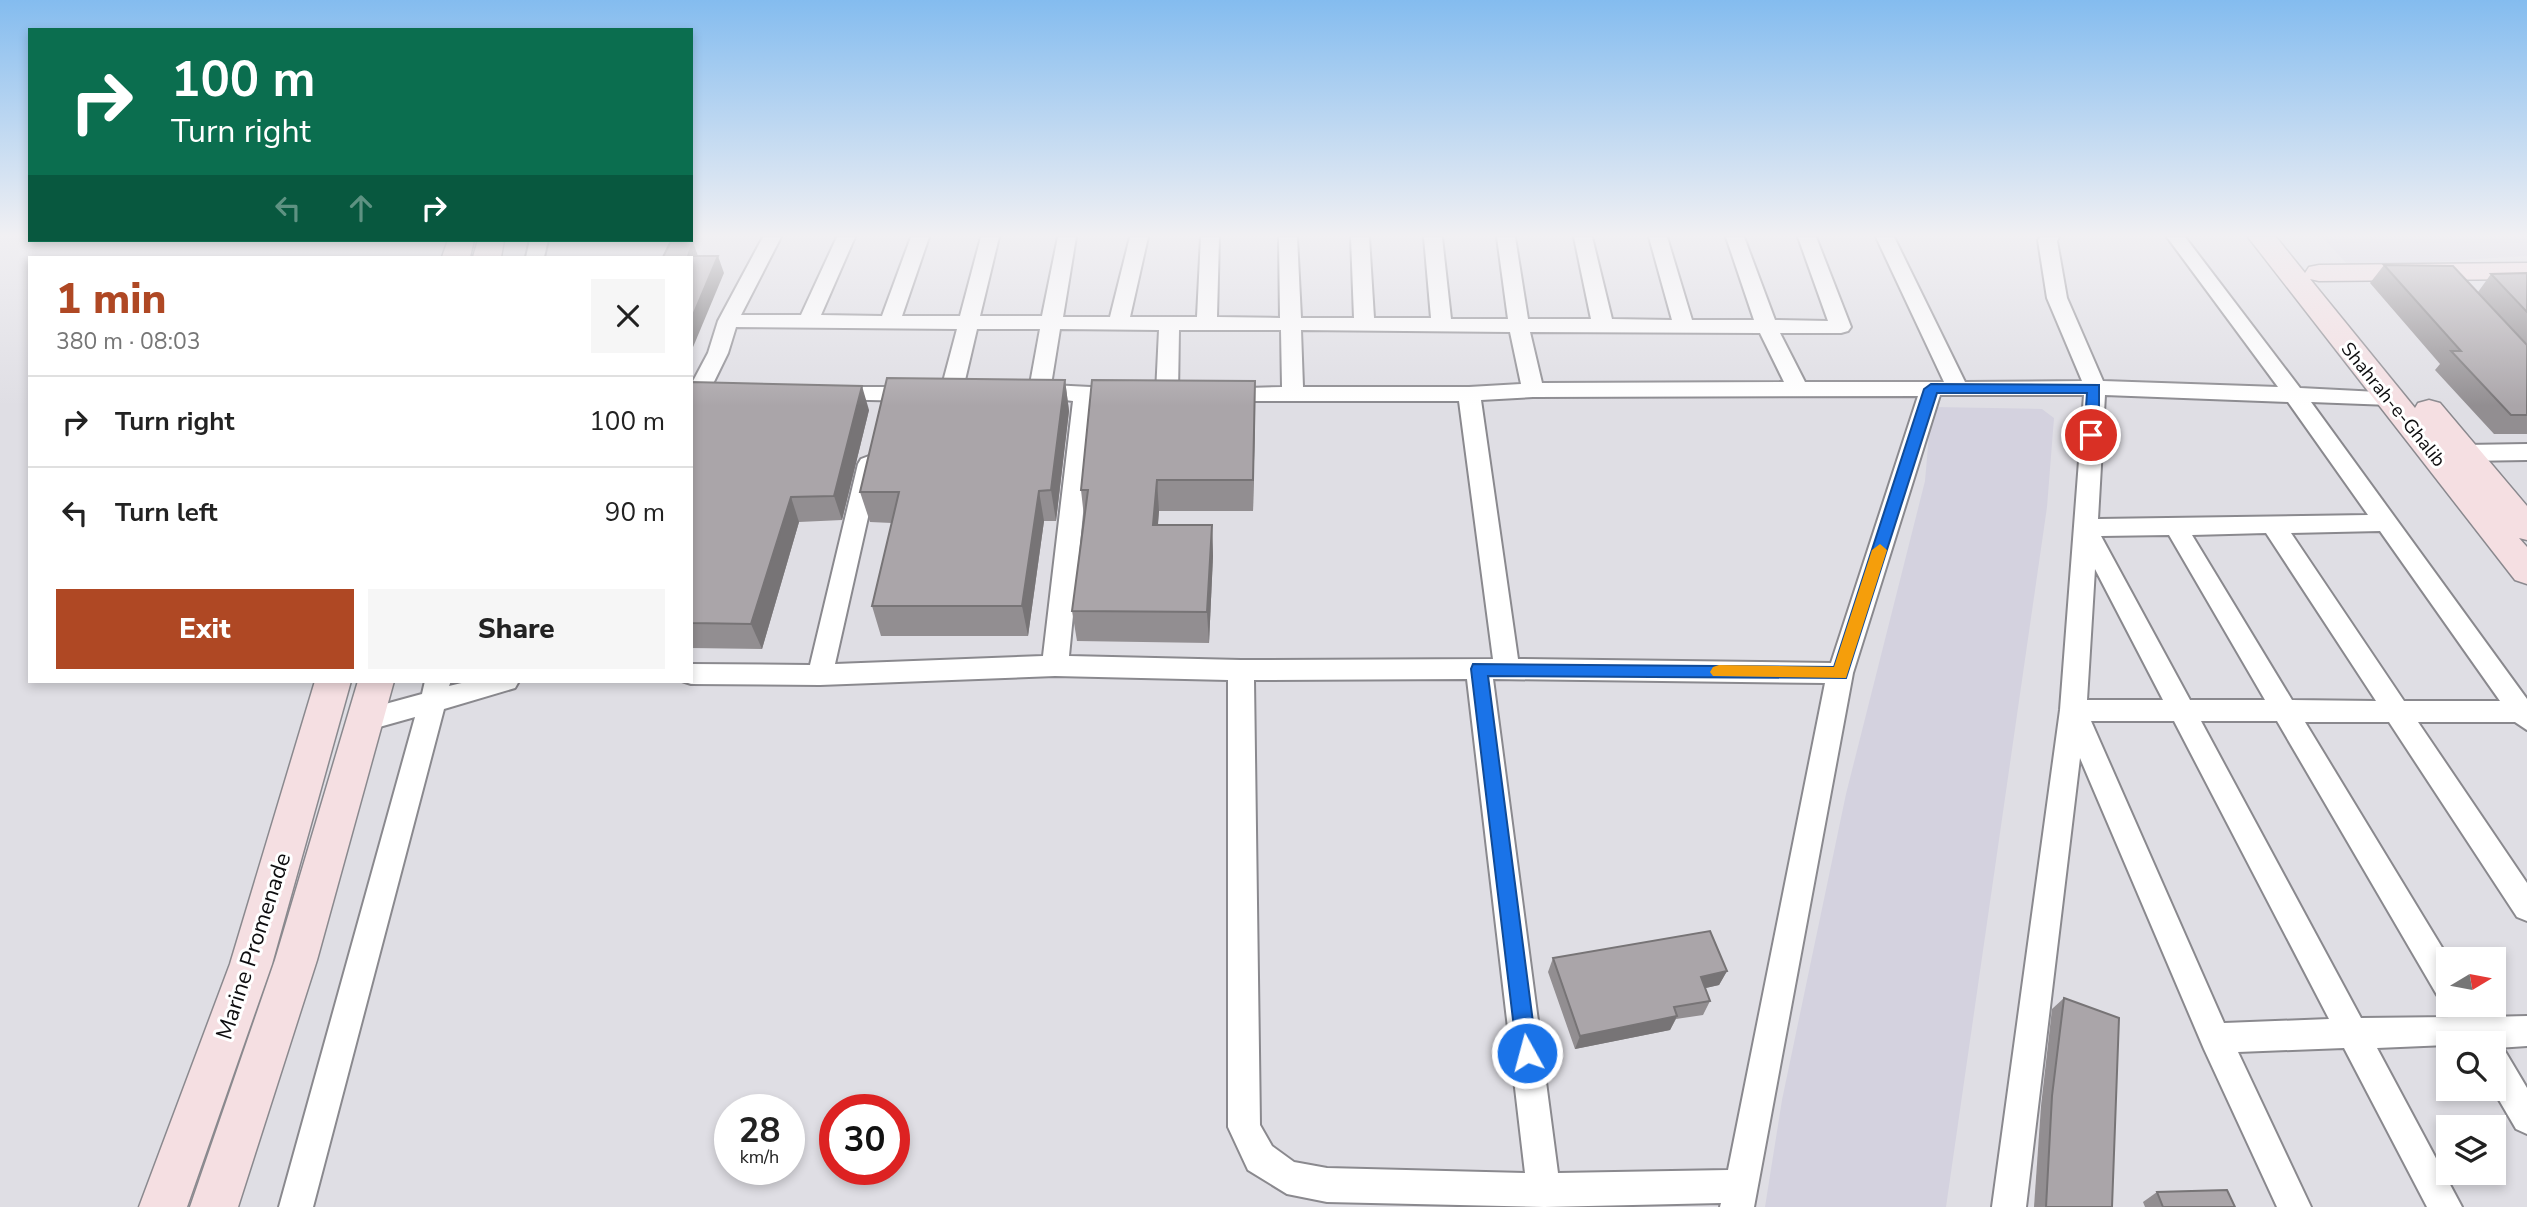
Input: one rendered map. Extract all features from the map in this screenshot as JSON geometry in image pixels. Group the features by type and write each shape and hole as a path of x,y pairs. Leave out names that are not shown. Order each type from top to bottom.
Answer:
{"main road":[{"name":"Shahrah-e-Ghalib","path":"2307,293 2527,570"},
{"name":"Shahrah-e-Ghalib","path":"2335,293 2527,528"},
{"name":"Marine Promenade","path":"163,1207 251,964 332,683"},
{"name":"Marine Promenade","path":"214,1207 296,960 370,700"}],"street":[{"path":"726,390 696,389 718,353 728,321 742,293"},
{"path":"808,322 821,293"},
{"path":"889,323 900,293"},
{"path":"951,393 976,293"},
{"path":"1039,390 1057,293"},
{"path":"1118,324 1125,293"},
{"path":"1207,324 1208,293"},
{"path":"1289,293 1293,396"},
{"path":"1363,293 1364,325"},
{"path":"1439,293 1442,325"},
{"path":"1514,293 1533,390"},
{"path":"1596,293 1603,326"},
{"path":"1674,293 1684,326"},
{"path":"1755,293 1767,327 1797,388"},
{"path":"728,321 1841,327 1828,293"},
{"path":"1241,670 1244,1126 1260,1158 1287,1177 1327,1185 1739,1197 1840,673 1944,389 1907,293"},
{"path":"2009,1207 2073,710 2095,388 2056,293"},
{"path":"2218,293 2525,715"},
{"path":"1153,393 1169,324"},
{"path":"1013,391 1039,390 1084,395 1153,393 1293,396 1469,394 1533,390 2095,388 2390,398"},
{"path":"805,393 885,396 976,392"},
{"path":"1469,394 1544,1190"},
{"path":"1055,666 1084,395"},
{"path":"820,675 885,396"},
{"path":"2465,453 2527,452"},
{"path":"2085,528 2386,523"},
{"path":"2273,525 2395,713 2527,908"},
{"path":"2175,526 2436,965"},
{"path":"2085,528 2445,1207"},
{"path":"693,674 820,675 1055,666 1241,670 1493,669 1840,673"},
{"path":"370,700 492,683"},
{"path":"296,1207 436,691"},
{"path":"2073,710 2525,715"},
{"path":"2073,710 2215,1038 2294,1207"},
{"path":"2506,1034 2527,1031"},
{"path":"2215,1038 2354,1033 2436,1036"},
{"path":"2506,1082 2527,1118"}],"shaded area":[{"path":"1934,407 2042,409 2054,418 2047,507 1946,1207 1765,1207 1782,1100 1846,794 1925,481 1931,411"}],"building":[{"path":"693,293 702,293 693,315"},
{"path":"2409,293 2479,293 2527,345 2527,415 2511,415 2451,351 2461,351"},
{"path":"2509,293 2527,293 2527,312"},
{"path":"887,378 1065,380 1051,490 1039,491 1022,606 872,606 899,492 860,492"},
{"path":"1092,380 1255,381 1253,480 1157,480 1153,525 1212,525 1207,612 1072,611 1088,490 1081,490"},
{"path":"693,382 862,386 834,496 791,497 751,624 693,623"},
{"path":"1710,931 1727,971 1701,977 1710,1001 1674,1007 1677,1016 1580,1036 1553,958"},
{"path":"2064,998 2119,1018 2112,1207 2046,1207 2052,1096"},
{"path":"2227,1190 2235,1207 2163,1207 2157,1192"}],"slow traffic":[{"path":"1719,672 1840,673 1880,550"}],"route":[{"path":"1527,1053 1479,669 1840,673 1931,389 2095,388 2091,435"}]}
